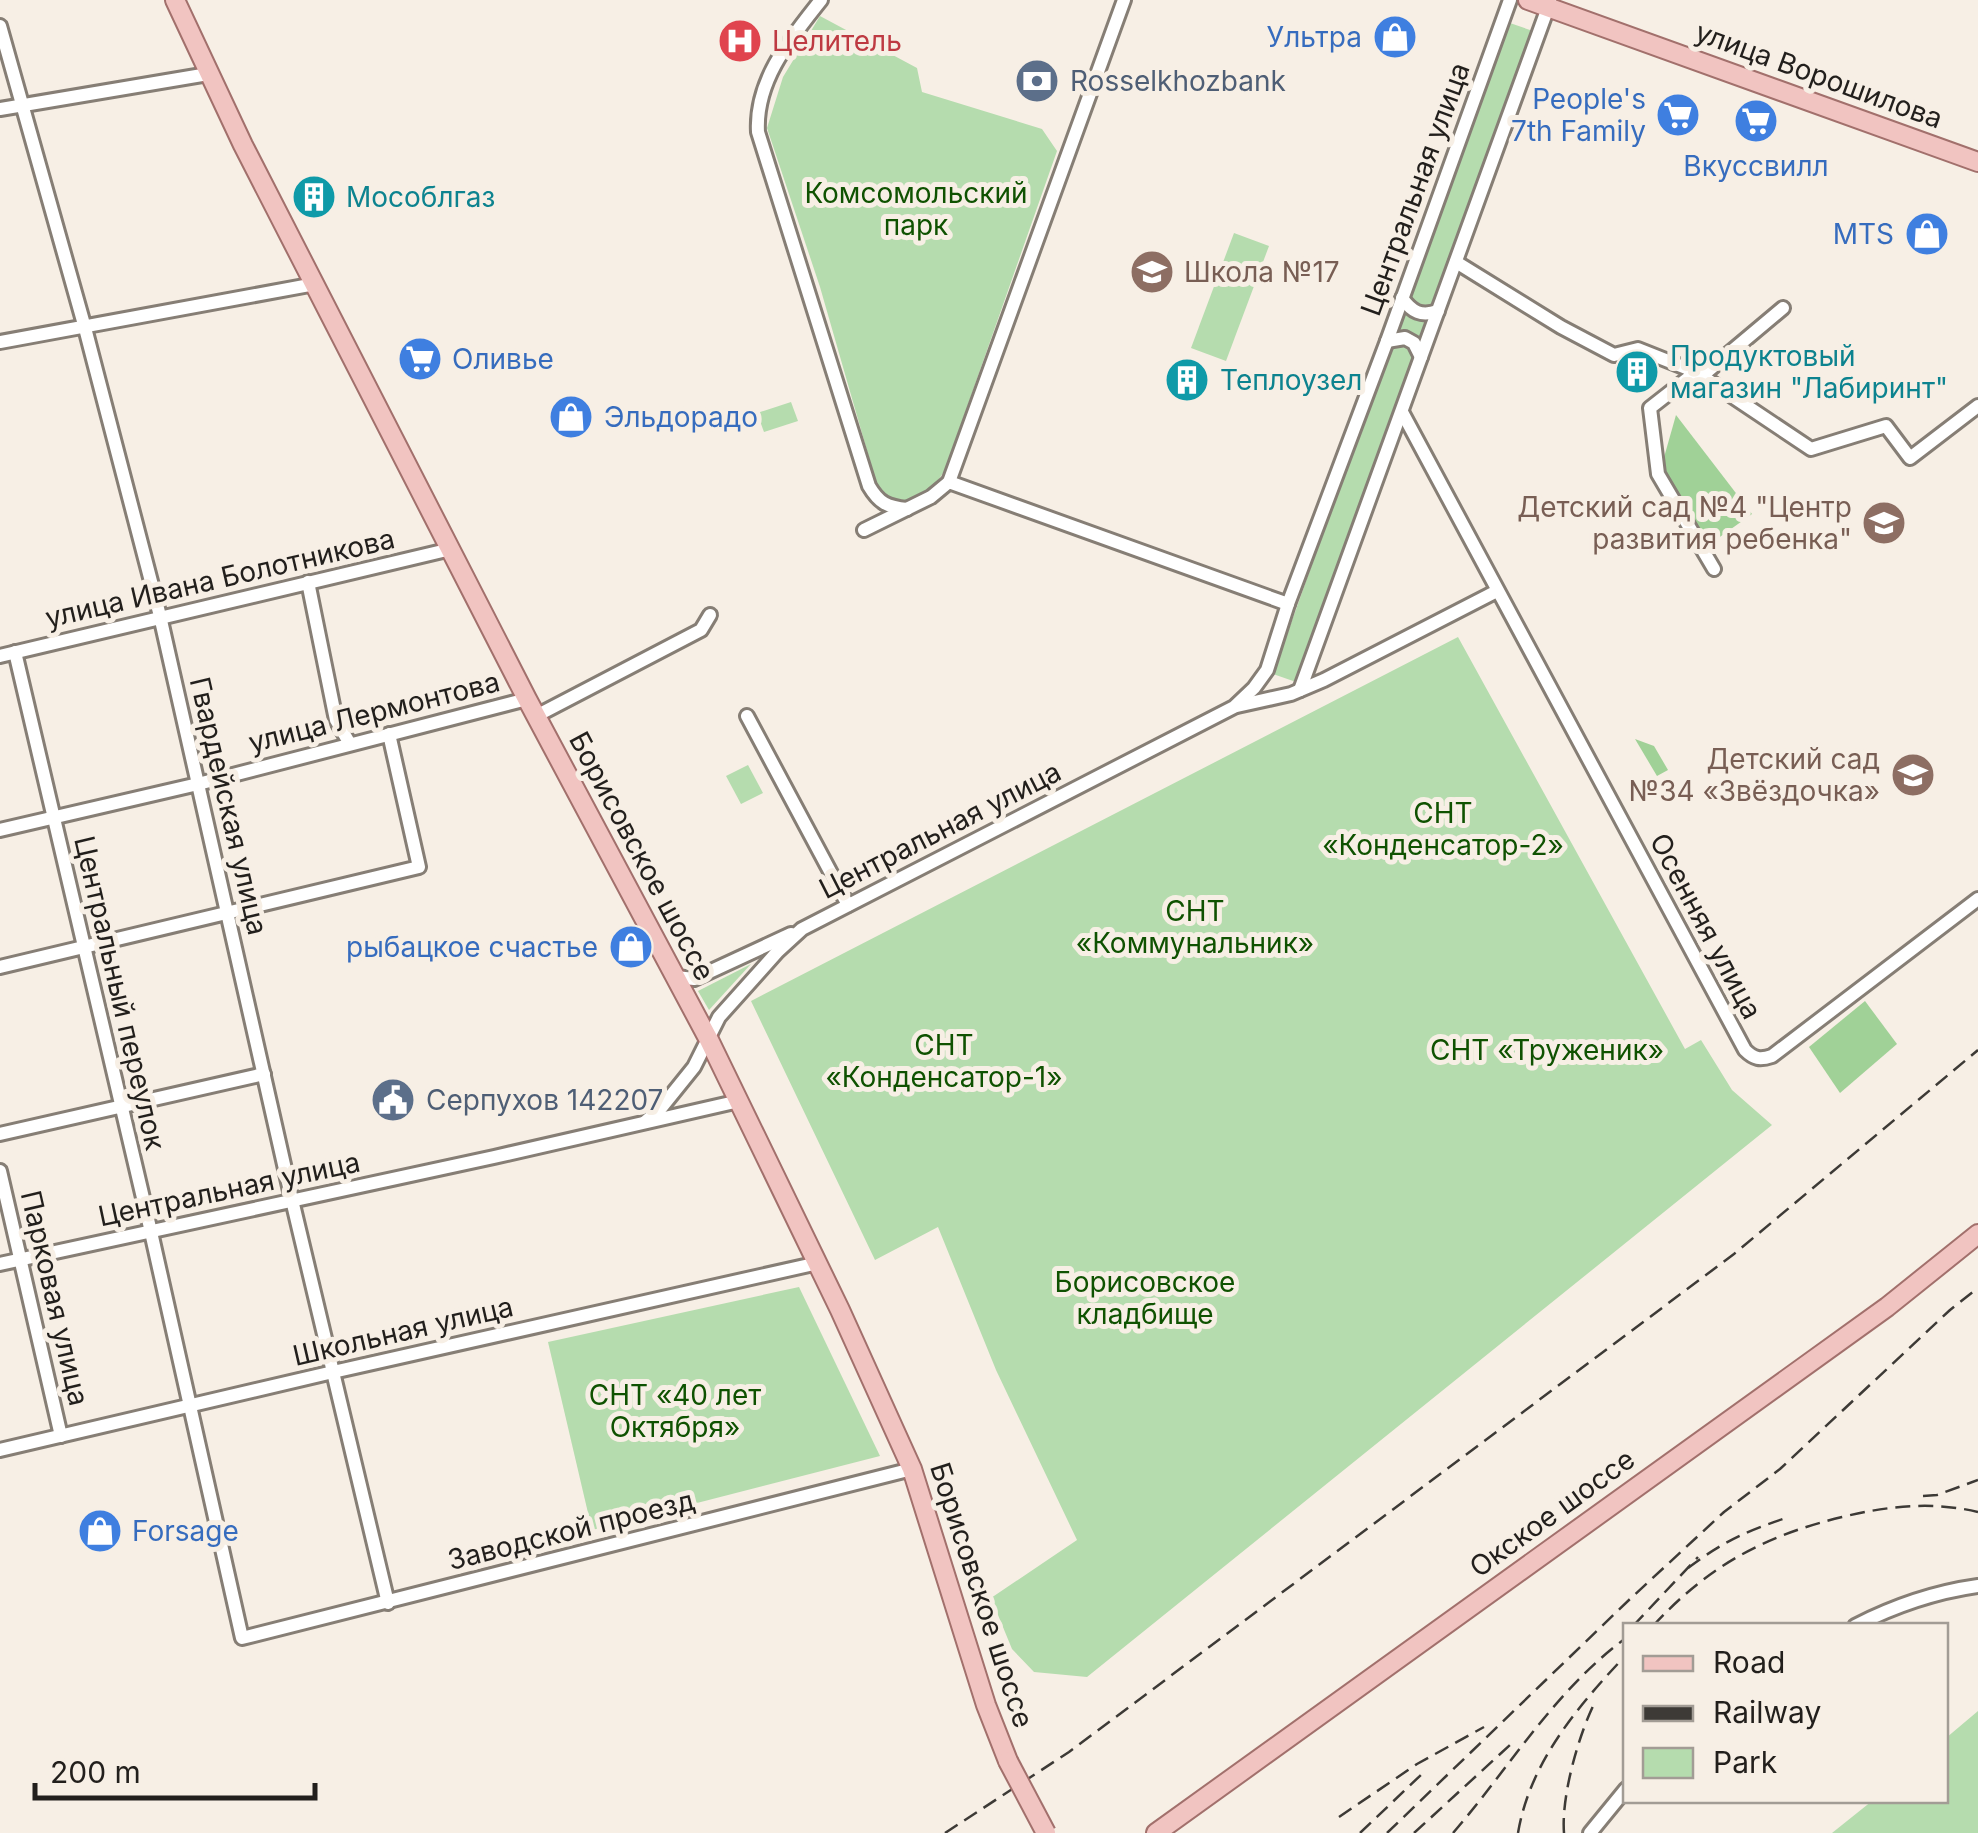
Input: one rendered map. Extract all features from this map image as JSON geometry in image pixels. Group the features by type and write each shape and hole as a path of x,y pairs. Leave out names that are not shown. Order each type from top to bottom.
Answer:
{"main road":[{"name":"Борисовское шоссе","path":"175,0 208,74 536,716 709,1040 818,1263 912,1470 986,1706 1008,1761 1046,1833"},
{"name":"улица Ворошилова","path":"1528,0 1549,4 1978,162"},
{"name":"Окское шоссе","path":"1156,1833 1887,1307 1978,1234"}],"street":[{"path":"822,0 772,69 757,116 758,132 869,486 889,508 907,509"},
{"path":"864,530 931,496 949,482 1124,0"},
{"name":"Центральная улица","path":"0,1264 645,1122 694,1067 719,1017 802,929 1234,707 1267,670 1510,0"},
{"path":"1300,690 1549,4"},
{"name":"Гвардейская улица","path":"0,26 160,616 388,1603"},
{"path":"0,109 208,74"},
{"path":"1456,262 1560,327 1614,355 1638,349 1699,374 1811,450 1886,426 1910,458 1978,406"},
{"path":"0,342 315,284"},
{"path":"1402,298 1416,312 1427,315 1438,311"},
{"path":"1714,569 1658,474 1650,408 1784,308"},
{"path":"1387,342 1406,338 1414,343 1421,357"},
{"name":"Осенняя улица","path":"1402,412 1745,1050 1753,1058 1772,1056 1978,899"},
{"path":"949,482 1288,604"},
{"name":"улица Ивана Болотникова","path":"0,656 452,549"},
{"path":"308,582 336,720 350,744"},
{"path":"1234,707 1284,696 1324,680 1497,591"},
{"name":"улица Лермонтова","path":"536,716 701,630 710,615"},
{"name":"Центральный переулок","path":"15,652 242,1638"},
{"path":"1267,670 1273,689 1284,696"},
{"name":"улица Лермонтова","path":"0,830 198,784 527,698"},
{"path":"747,716 848,906"},
{"path":"0,967 419,867 389,734"},
{"path":"676,977 694,979 802,929"},
{"path":"0,1134 264,1074"},
{"path":"645,1122 739,1101"},
{"name":"Парковая улица","path":"0,1172 61,1436"},
{"name":"Школьная улица","path":"0,1450 818,1263"},
{"name":"Заводской проезд","path":"242,1638 912,1470"},
{"path":"1861,1623 1946,1590 1978,1586"},
{"path":"1590,1833 1623,1793"}],"green space":[{"name":"Комсомольский парк","path":"820,16 917,68 922,92 1042,129 1057,151 945,470 929,489 907,501 891,500 878,489 820,287 767,128 783,77"},
{"path":"1507,22 1533,31 1436,303 1430,308 1420,307 1411,301 1409,292"},
{"path":"1234,233 1269,246 1226,361 1191,348"},
{"path":"1404,307 1431,317 1419,345 1401,332 1394,333"},
{"path":"1406,344 1413,350 1413,361 1296,682 1273,674 1389,348"},
{"path":"791,402 798,421 764,432 757,413"},
{"path":"1676,415 1752,514 1710,544 1661,468"},
{"path":"1458,637 1685,1049 1701,1040 1732,1090 1772,1125 1087,1677 1034,1672 1012,1649 991,1598 1077,1540 996,1370 938,1227 875,1260 751,1001"},
{"path":"1635,739 1654,746 1668,770 1657,776"},
{"path":"748,765 763,793 741,804 726,776"},
{"path":"751,964 709,1010 698,991"},
{"path":"1865,1001 1897,1044 1840,1093 1809,1047"},
{"name":"СНТ «40 лет Октября»","path":"799,1287 880,1456 592,1530 548,1342"},
{"path":"1978,1711 1978,1833 1832,1833 1870,1803 1948,1803 1948,1736"}],"railway":[{"path":"945,1833 1069,1752 1734,1254 1978,1050"},
{"path":"1387,1833 1724,1512 1780,1469 1978,1288"},
{"path":"1923,1496 1978,1480"},
{"path":"1656,1623 1716,1570 1787,1534 1842,1517 1893,1508 1927,1506 1978,1512"},
{"path":"1688,1568 1734,1538 1786,1518"},
{"path":"1636,1623 1698,1557"},
{"path":"1453,1833 1555,1705 1623,1641"},
{"path":"1518,1833 1533,1782 1558,1736 1623,1658"},
{"path":"1564,1833 1572,1765 1596,1700"},
{"path":"1339,1817 1417,1764 1484,1727"},
{"path":"1414,1833 1510,1745"},
{"path":"1360,1833 1424,1772"}],"place":[{"name":"Ультра","path":"1395,37"},
{"name":"Целитель","path":"740,41"},
{"name":"Rosselkhozbank","path":"1037,81"},
{"name":"People's 7th Family","path":"1678,115"},
{"name":"Вкуссвилл","path":"1756,121"},
{"name":"Мособлгаз","path":"314,197"},
{"name":"MTS","path":"1927,234"},
{"name":"Школа №17","path":"1152,272"},
{"name":"Оливье","path":"420,359"},
{"name":"Продуктовый магазин \"Лабиринт\"","path":"1637,372"},
{"name":"Теплоузел","path":"1187,380"},
{"name":"Эльдорадо","path":"571,417"},
{"name":"Детский сад №4 \"Центр развития ребенка\"","path":"1884,523"},
{"name":"Детский сад №34 «Звёздочка»","path":"1913,775"},
{"name":"рыбацкое счастье","path":"631,947"},
{"name":"Серпухов 142207","path":"393,1100"},
{"name":"Forsage","path":"100,1531"}],"park label":[{"name":"СНТ «Конденсатор-2»","path":"1443,829"},
{"name":"СНТ «Коммунальник»","path":"1195,927"},
{"name":"СНТ «Труженик»","path":"1547,1050"},
{"name":"СНТ «Конденсатор-1»","path":"944,1061"},
{"name":"Борисовское кладбище","path":"1145,1298"}]}
